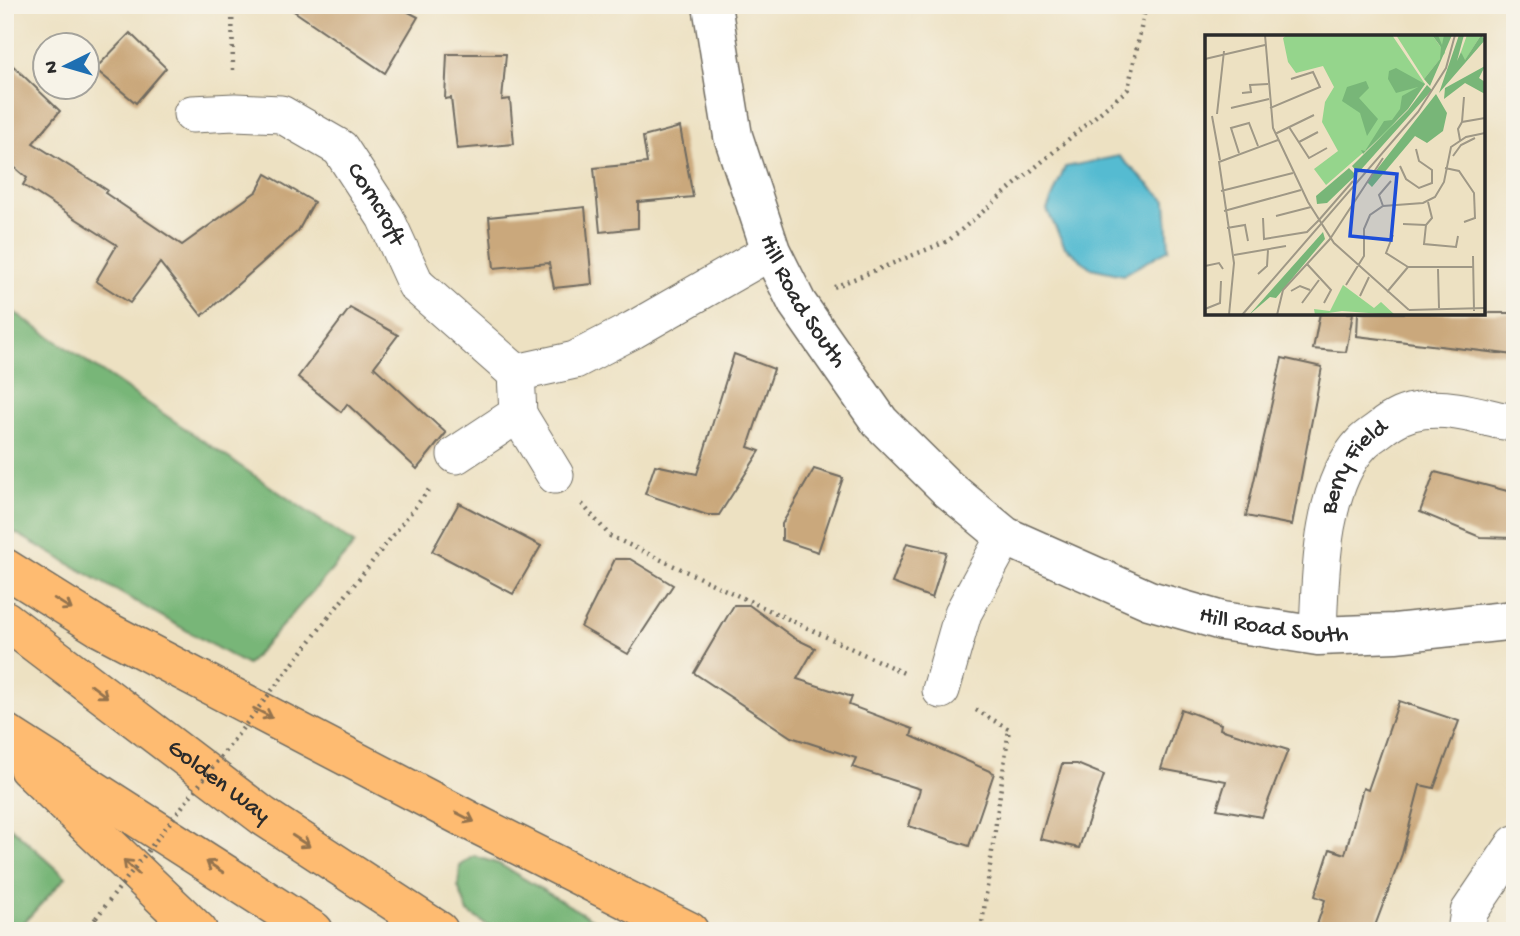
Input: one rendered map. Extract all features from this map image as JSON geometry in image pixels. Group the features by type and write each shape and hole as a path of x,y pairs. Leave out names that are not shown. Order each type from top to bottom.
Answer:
{"highway":[{"path":"5,568 99,628 476,824 689,931"},
{"name":"Golden Way","path":"5,620 263,816 439,931"},
{"path":"5,733 314,931"},
{"path":"5,746 198,931"}],"street":[{"name":"Hill Road South","path":"712,5 733,136 771,251 797,303 880,422 947,488 1005,536 1149,600 1222,621 1318,636 1395,633 1515,620"},
{"name":"Corncroft","path":"192,114 281,114 340,148 385,217 416,285 516,373"},
{"path":"555,475 518,414 516,373 575,360 771,251"},
{"name":"Berry Field","path":"1318,636 1321,568 1327,522 1343,471 1363,442 1397,416 1423,410 1459,411 1503,421"},
{"path":"456,455 518,414"},
{"path":"941,690 963,613 1005,536"},
{"path":"1466,931 1469,912 1515,844"}],"path":[{"path":"232,5 234,112"},
{"path":"797,303 948,241 1128,89 1146,5"},
{"path":"86,931 456,455"},
{"path":"555,475 610,536 941,690 1009,729 981,931"}],"green space":[{"path":"5,306 355,544 247,665 5,527"},
{"path":"5,822 66,877 16,931 5,931"},
{"path":"474,856 499,864 612,931 496,931 468,912 458,886 460,866"}],"water":[{"path":"1119,156 1166,201 1169,249 1123,275 1091,268 1065,247 1047,210 1065,167"}],"building":[{"path":"285,5 395,5 418,17 385,73"},
{"path":"130,33 166,68 136,103 102,75 102,62"},
{"path":"447,54 506,54 502,100 510,99 514,144 457,149 451,98 445,99"},
{"path":"5,58 32,84 32,102 51,102 60,111 33,143 107,190 105,193 182,245 257,191 266,174 314,202 298,231 202,316 160,263 130,303 96,281 117,245 23,185 27,178 14,167 5,177"},
{"path":"680,127 693,197 638,202 638,228 600,232 594,168 647,163 643,137"},
{"path":"585,207 592,284 554,288 549,263 494,268 489,217"},
{"path":"350,308 398,335 374,367 446,433 417,469 347,404 341,412 298,377"},
{"path":"1515,313 1515,355 1357,336 1358,315"},
{"path":"1320,315 1353,315 1346,352 1313,349"},
{"path":"734,354 774,369 748,447 760,451 719,515 707,515 645,494 655,465 697,474"},
{"path":"1282,358 1322,367 1292,525 1246,516"},
{"path":"814,469 843,478 818,552 782,540 782,524"},
{"path":"1435,472 1515,493 1515,538 1480,537 1420,512"},
{"path":"459,503 541,546 513,594 432,551"},
{"path":"907,543 946,552 932,598 892,583"},
{"path":"615,559 630,559 673,585 628,654 581,627"},
{"path":"734,605 749,605 794,638 815,648 797,679 852,697 849,705 913,729 911,736 994,773 969,846 909,826 920,789 852,767 856,758 791,737 694,673"},
{"path":"1399,701 1459,721 1434,788 1420,785 1402,854 1373,931 1315,931 1325,900 1315,896 1330,849 1345,854 1363,788 1368,790"},
{"path":"1181,709 1221,724 1220,729 1288,750 1262,817 1217,809 1226,781 1161,769"},
{"path":"1062,764 1077,764 1104,775 1079,848 1040,839"}]}
